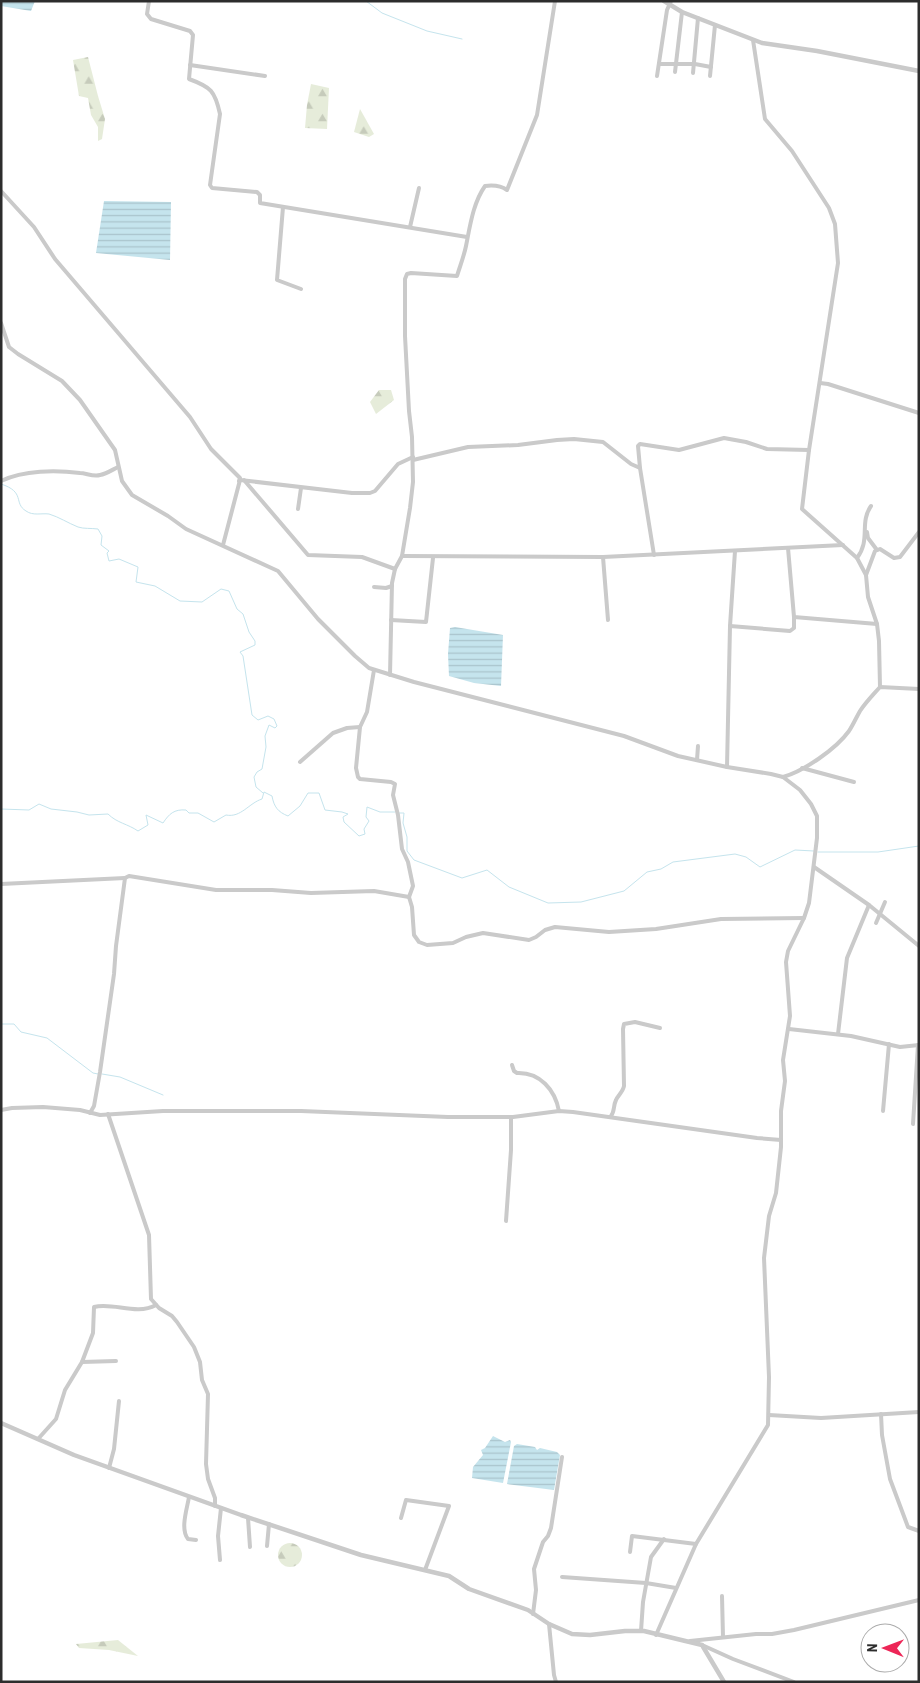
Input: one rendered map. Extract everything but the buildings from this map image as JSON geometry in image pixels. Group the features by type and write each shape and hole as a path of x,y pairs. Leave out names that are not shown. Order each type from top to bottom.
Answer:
{"street":[{"path":"149,1 147,14 150,19 162,24 185,29 193,35 189,79 204,84 213,91 220,114 210,185 212,188 257,192 260,195 260,204 467,237"},
{"path":"390,675 392,586 395,569 402,556 410,508 413,459 405,336 405,279 407,274 411,273 457,276 482,191 485,186 491,185 502,186 507,190 517,161 533,127 540,100 548,37 555,1"},
{"path":"657,76 668,2 682,12 762,43 817,51 919,71"},
{"path":"675,72 682,12"},
{"path":"693,73 698,18"},
{"path":"710,76 715,25"},
{"path":"753,40 765,119 792,150 829,208 835,224 838,263 809,450 802,509 857,558 866,575 868,597 877,624 879,641 880,688 868,700 849,731 839,743 819,759 783,777"},
{"path":"659,64 694,64 711,67"},
{"path":"190,65 265,76"},
{"path":"410,227 419,188"},
{"path":"1,191 34,227 55,259 190,417 211,450 240,478 308,555 362,557 395,569"},
{"path":"283,207 277,280 302,289"},
{"path":"1,324 10,347 62,381 80,400 115,450 122,481 132,495 186,529 278,571 318,619 355,656 374,670 624,736 678,756 783,777 800,790 811,804 817,816 812,892 804,918 788,952 786,962 790,1016 783,1060 785,1081 781,1111 781,1140 776,1193 769,1216 764,1258 770,1377 768,1425 765,1434 696,1544 656,1635"},
{"path":"820,383 919,413"},
{"path":"654,555 640,468 638,446 640,444 679,450 724,438 746,442 766,449 809,450"},
{"path":"242,481 352,494 370,493 375,491 398,464 413,459 468,447 518,445 557,440 603,442 631,464 640,468"},
{"path":"1,481 36,473 81,473 94,476 101,475 118,467"},
{"path":"223,545 242,481"},
{"path":"298,509 301,488"},
{"path":"857,558 865,542 868,508"},
{"path":"865,526 868,538 877,550 880,549 894,558 900,557 919,532"},
{"path":"402,556 433,558 603,557 843,545"},
{"path":"730,626 790,630 794,628 788,548"},
{"path":"866,575 877,550"},
{"path":"727,767 731,592 735,551"},
{"path":"603,557 608,620"},
{"path":"391,620 426,622 433,558"},
{"path":"374,587 386,588 392,586"},
{"path":"794,617 877,624"},
{"path":"374,670 367,712 360,727 356,768 358,777 362,780 392,782 395,784 392,795 398,815 402,848 408,862 413,886 410,897 414,935 419,942 427,945 453,943 483,933 529,940 545,930 555,927 609,932 656,929 721,919 804,918"},
{"path":"880,688 919,689"},
{"path":"300,762 333,733 347,728 360,727"},
{"path":"697,760 698,746"},
{"path":"802,768 854,782"},
{"path":"814,867 869,905 919,946"},
{"path":"1,884 125,878 129,876 216,890 272,890 310,893 374,891 410,897"},
{"path":"90,1113 94,1106 100,1073 125,878"},
{"path":"876,923 885,902"},
{"path":"838,1034 847,958 869,905"},
{"path":"611,1116 615,1110 616,1100 624,1086 624,1024 635,1022 660,1028"},
{"path":"789,1029 838,1034 900,1047 918,1045 913,1124"},
{"path":"883,1111 888,1044"},
{"path":"512,1065 517,1073 540,1078 544,1081 556,1097 560,1111"},
{"path":"1,1110 43,1107 108,1114 163,1111 302,1111 448,1117 512,1117 560,1111 611,1116 781,1140"},
{"path":"108,1114 149,1235 151,1299 177,1322 194,1347 200,1362 202,1380 208,1394 206,1464 208,1479 215,1498 215,1506"},
{"path":"506,1221 512,1150 512,1117"},
{"path":"38,1439 56,1419 64,1390 82,1362 92,1333 94,1308 110,1306 129,1310 150,1309 156,1305"},
{"path":"82,1362 116,1361"},
{"path":"109,1468 114,1449 119,1401"},
{"path":"769,1415 821,1418 919,1412"},
{"path":"881,1414 882,1435 890,1478 908,1527 919,1531"},
{"path":"1,1423 74,1455 248,1518 361,1555 448,1576 469,1589 528,1610 549,1624 572,1634 590,1635 641,1631 690,1641 794,1682"},
{"path":"533,1614 536,1590 534,1569 543,1542 551,1528 562,1458"},
{"path":"189,1497 185,1525 186,1536 188,1539 196,1540"},
{"path":"401,1518 406,1500 449,1506 425,1570"},
{"path":"220,1560 218,1536 221,1508"},
{"path":"248,1518 250,1547"},
{"path":"267,1546 270,1524"},
{"path":"630,1552 632,1536 696,1544"},
{"path":"641,1631 651,1557 664,1539"},
{"path":"562,1577 646,1583 676,1588"},
{"path":"722,1596 723,1637"},
{"path":"690,1641 772,1634 919,1600"},
{"path":"549,1624 556,1682"},
{"path":"702,1645 724,1682"}],"green space":[{"path":"88,57 105,119 102,139 98,141 98,127 91,115 88,98 79,96 73,60"},
{"path":"311,84 329,88 327,129 305,128"},
{"path":"360,109 374,134 369,137 354,132"},
{"path":"379,390 391,390 394,400 376,414 370,402"},
{"path":"290,1543 299,1546 302,1555 299,1564 290,1567 281,1564 278,1555 281,1546"},
{"path":"118,1640 138,1656 109,1650 79,1648 76,1644"}],"water":[{"path":"1,1 35,1 31,11 1,6"},
{"path":"104,201 171,202 170,260 96,253"},
{"path":"455,627 503,635 501,686 474,683 449,676 450,628"},
{"path":"493,1436 505,1442 510,1440 511,1442 503,1483 472,1478 473,1467 483,1455 481,1450 485,1448"},
{"path":"517,1444 535,1447 537,1450 540,1448 557,1452 560,1455 554,1490 507,1484 514,1446"}],"waterway":[{"path":"366,1 382,13 427,31 462,39"},
{"path":"1,484 14,490 20,505 29,513 49,514 78,527 98,529 102,536 101,545 109,551 107,553 109,561 119,559 138,567 136,582 155,586 180,601 202,602 221,589 229,591 237,609 243,614 249,632 255,641 255,645 240,652 243,656 252,715 258,720 268,716 274,719 277,726 275,728 269,725 265,736 266,747 262,769 254,777 256,787 263,793"},
{"path":"1,809 29,810 39,804 51,809 89,815 108,814 138,831 148,825 146,815 163,823 167,817 178,810 198,813 214,822 226,815 241,812 262,799 264,792 272,796 277,809 288,816 300,806 308,793 319,793 325,810 348,814 343,817 344,822 359,836 365,834 364,829 369,821 366,817 367,807 380,812 395,812"},
{"path":"399,813 404,813 403,823 407,837 407,851 414,860 462,878 487,870 509,887 548,903 581,902 624,891 647,872 661,869 673,862 735,854 746,857 760,867 795,850 814,851"},
{"path":"818,852 878,852 919,846"},
{"path":"1,1024 14,1024 21,1032 47,1038 93,1073 98,1074"},
{"path":"102,1074 120,1077 163,1095"}]}
